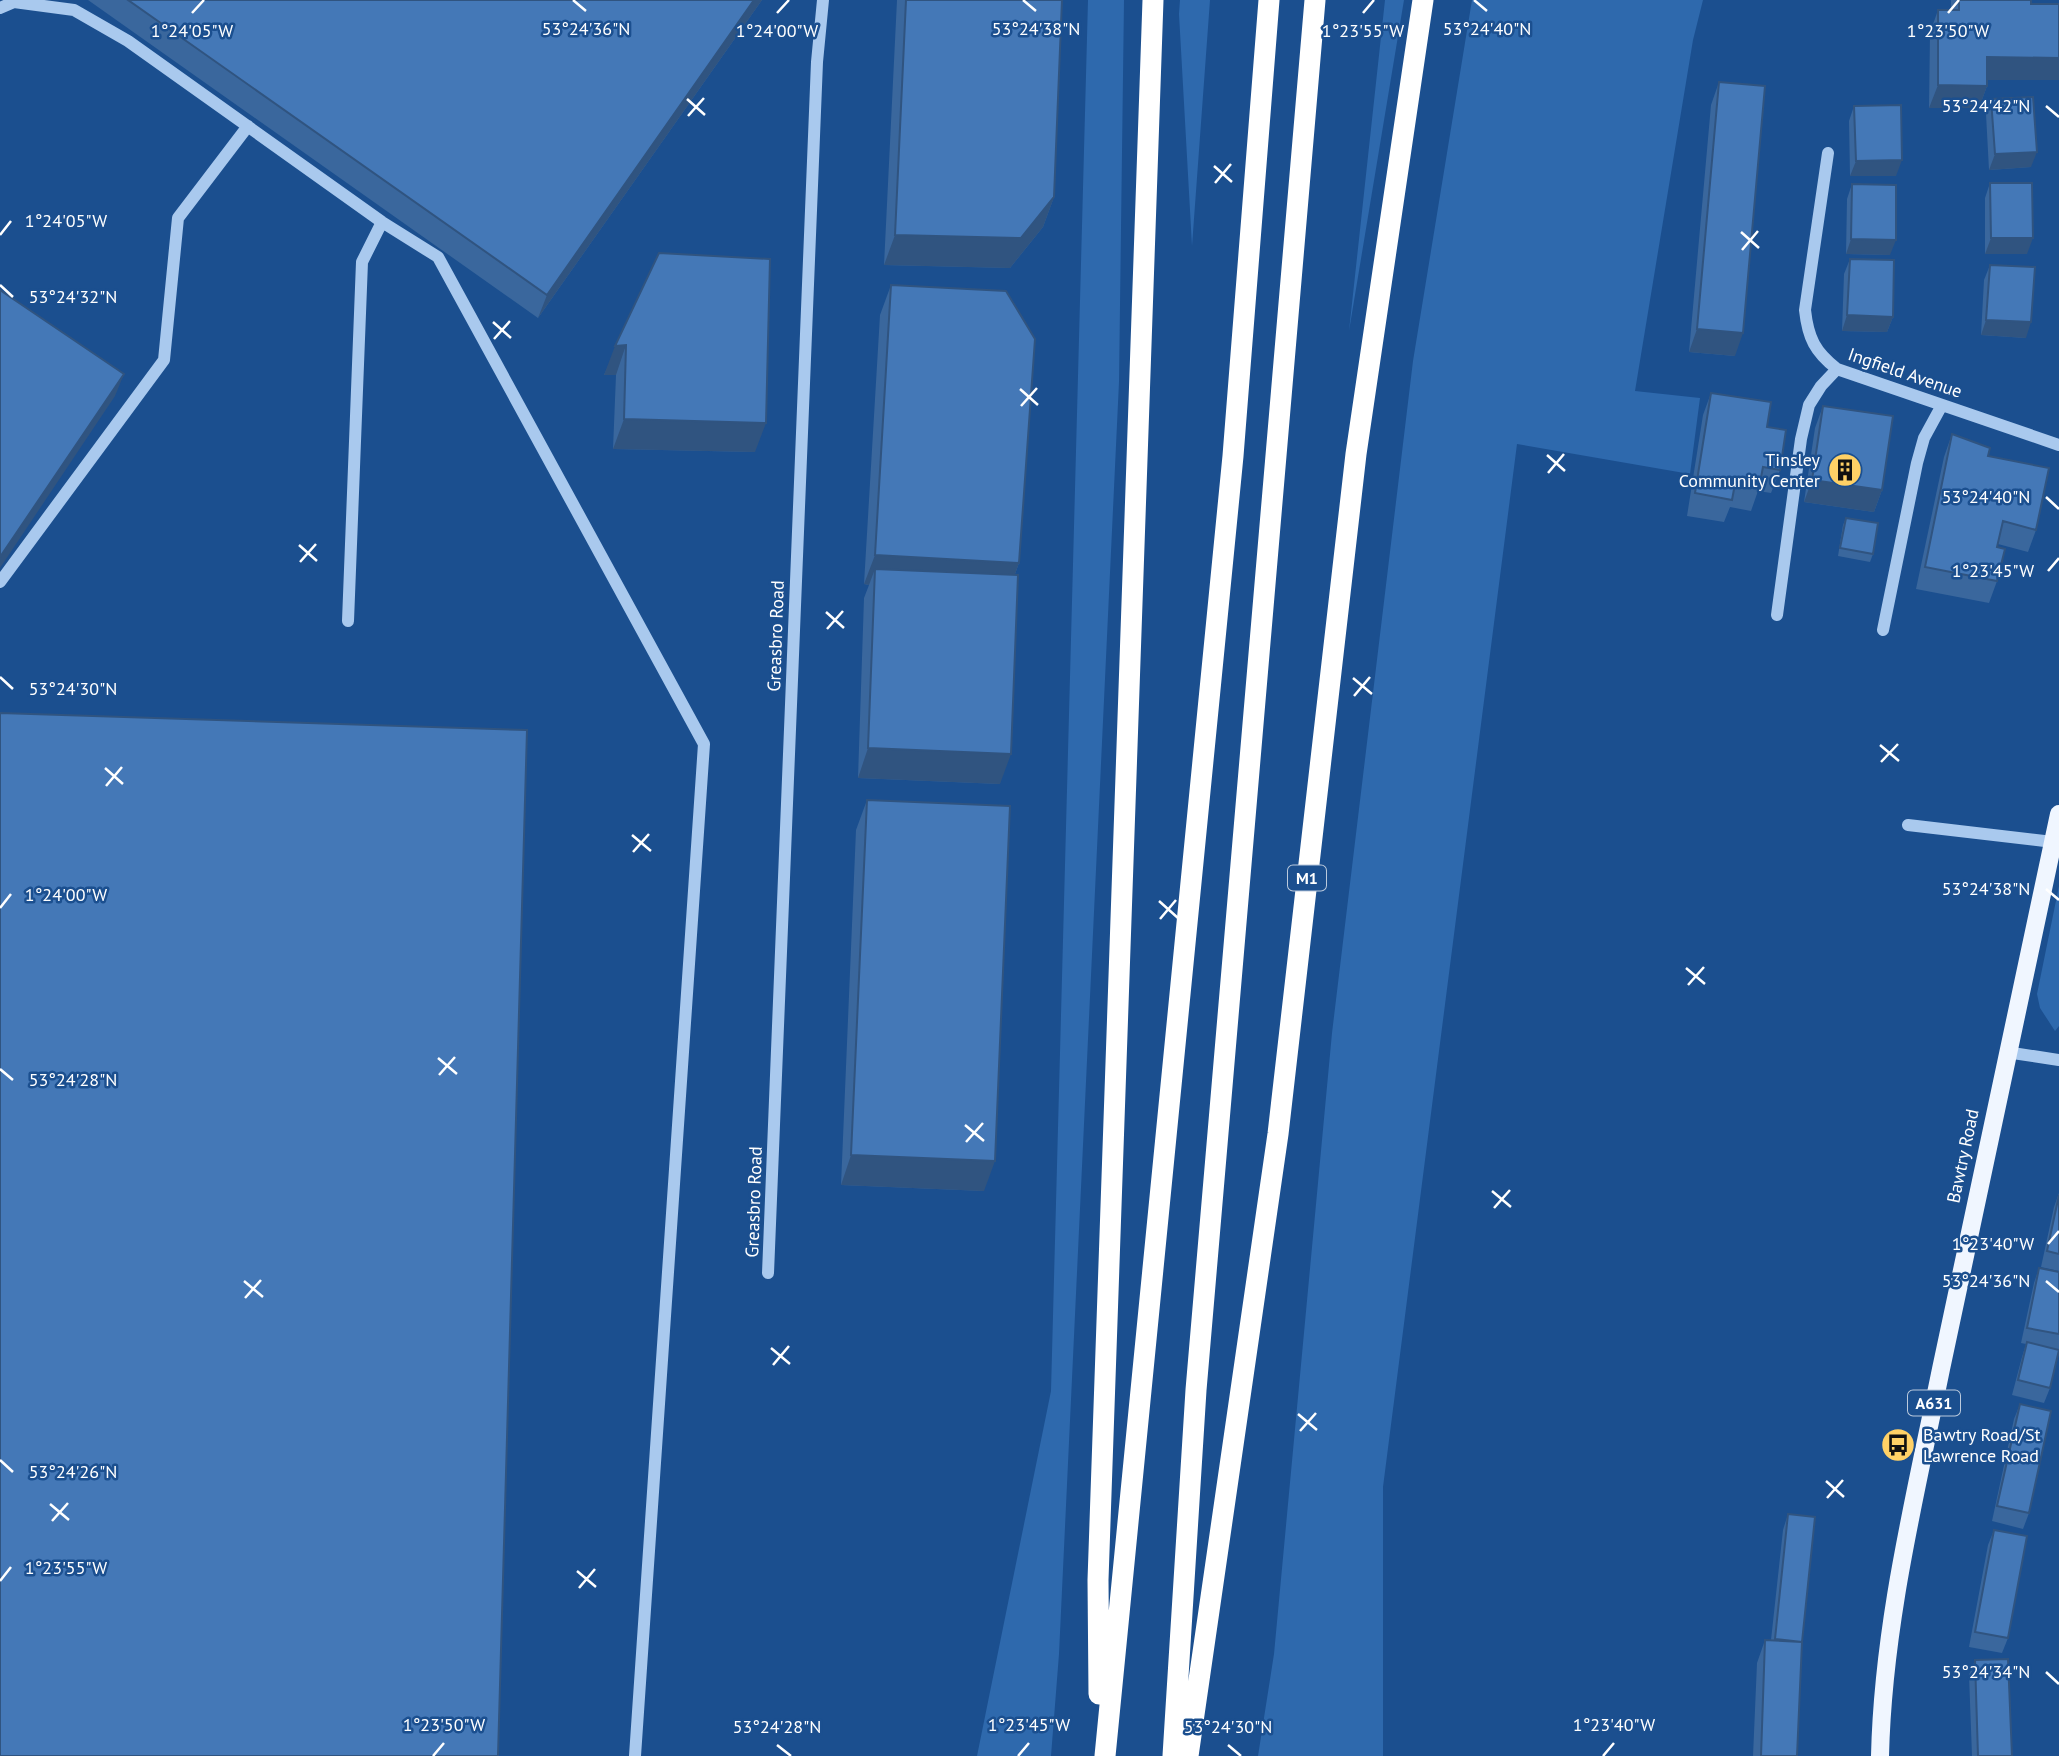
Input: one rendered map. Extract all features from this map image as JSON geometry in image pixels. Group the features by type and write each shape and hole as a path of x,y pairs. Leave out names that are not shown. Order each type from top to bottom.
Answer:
{"highway":[{"path":"1102,1756 1098,1566 1153,0"},
{"path":"1102,1756 1233,456 1269,0"},
{"path":"1173,1756 1196,1390 1315,0"},
{"name":"M1","path":"1188,1756 1278,1134 1356,454 1423,0"}],"main road":[{"name":"Bawtry Road","path":"1880,1756 1881,1703 1892,1622 2006,1052 2059,814"}],"street":[{"name":"Greasbro Road","path":"768,1273 817,62 823,0"},
{"path":"0,8 14,2 74,10 128,41 382,222 438,257 704,744 635,1756"},
{"path":"0,582 164,360 178,218 247,126"},
{"name":"Ingfield Avenue","path":"1828,153 1805,310 1807,333 1817,354 1837,369 2059,445"},
{"path":"348,621 362,262 382,222"},
{"path":"1777,615 1801,439 1809,405 1821,386 1837,369"},
{"path":"1883,630 1917,463 1924,438 1942,405"},
{"path":"1908,825 2053,842"},
{"path":"2006,1052 2059,1060"}],"shaded area":[{"path":"1088,0 1124,0 1119,382 1059,1654 1051,1756 977,1756 1051,1391"},
{"path":"1180,0 1210,0 1192,246 1179,14"},
{"path":"1385,0 1404,0 1349,331"},
{"path":"1472,0 1703,0 1693,40 1635,391 1700,398 1690,474 1517,444 1383,1487 1383,1756 1258,1756 1274,1654 1332,1033 1413,361"},
{"path":"2059,886 2059,1026 2055,1031 2040,1008 2037,994"}],"building":[{"path":"128,0 754,0 547,295"},
{"path":"906,0 1062,0 1054,197 1021,238 895,235"},
{"path":"1959,0 2031,0 2031,4 2059,4 2059,58 1987,57 1987,86 1938,85 1938,10 1959,10"},
{"path":"1719,82 1765,86 1743,333 1697,329"},
{"path":"2033,97 2037,152 1995,154 1991,99"},
{"path":"1901,105 1902,160 1856,161 1854,106"},
{"path":"1990,183 2032,183 2033,238 1991,238"},
{"path":"1852,184 1896,185 1896,240 1851,239"},
{"path":"659,253 770,259 766,423 624,419 626,345 615,346"},
{"path":"1850,259 1894,260 1893,317 1847,315"},
{"path":"1990,265 2035,267 2031,322 1986,320"},
{"path":"891,285 1006,291 1035,339 1019,563 875,555"},
{"path":"0,290 124,374 0,557"},
{"path":"1711,393 1771,402 1767,427 1786,430 1780,470 1763,467 1759,488 1735,484 1732,500 1695,493"},
{"name":"Tinsley Community Center","path":"1823,406 1893,416 1882,490 1812,480"},
{"path":"1952,434 1990,448 1988,456 2049,468 2036,530 2003,521 1997,547 2005,549 1997,581 1925,567"},
{"path":"1846,518 1878,523 1873,554 1840,548"},
{"path":"875,569 1018,575 1011,754 868,748"},
{"path":"0,713 527,730 498,1756 0,1756"},
{"path":"867,800 1010,806 995,1161 851,1155"},
{"path":"2059,1195 2059,1254 2047,1251"},
{"path":"2039,1268 2059,1272 2059,1334 2027,1328"},
{"path":"2027,1342 2059,1350 2050,1388 2018,1380"},
{"path":"2020,1404 2051,1411 2029,1513 1997,1506"},
{"path":"1788,1514 1815,1517 1802,1642 1775,1639"},
{"path":"1994,1530 2027,1536 2008,1638 1975,1632"},
{"path":"1765,1640 1802,1642 1797,1756 1761,1756"},
{"path":"2008,1659 2012,1756 1978,1756 1975,1660"}],"place":[{"name":"Tinsley Community Center","path":"1845,470"},
{"name":"Bawtry Road/St Lawrence Road","path":"1898,1445"}]}
